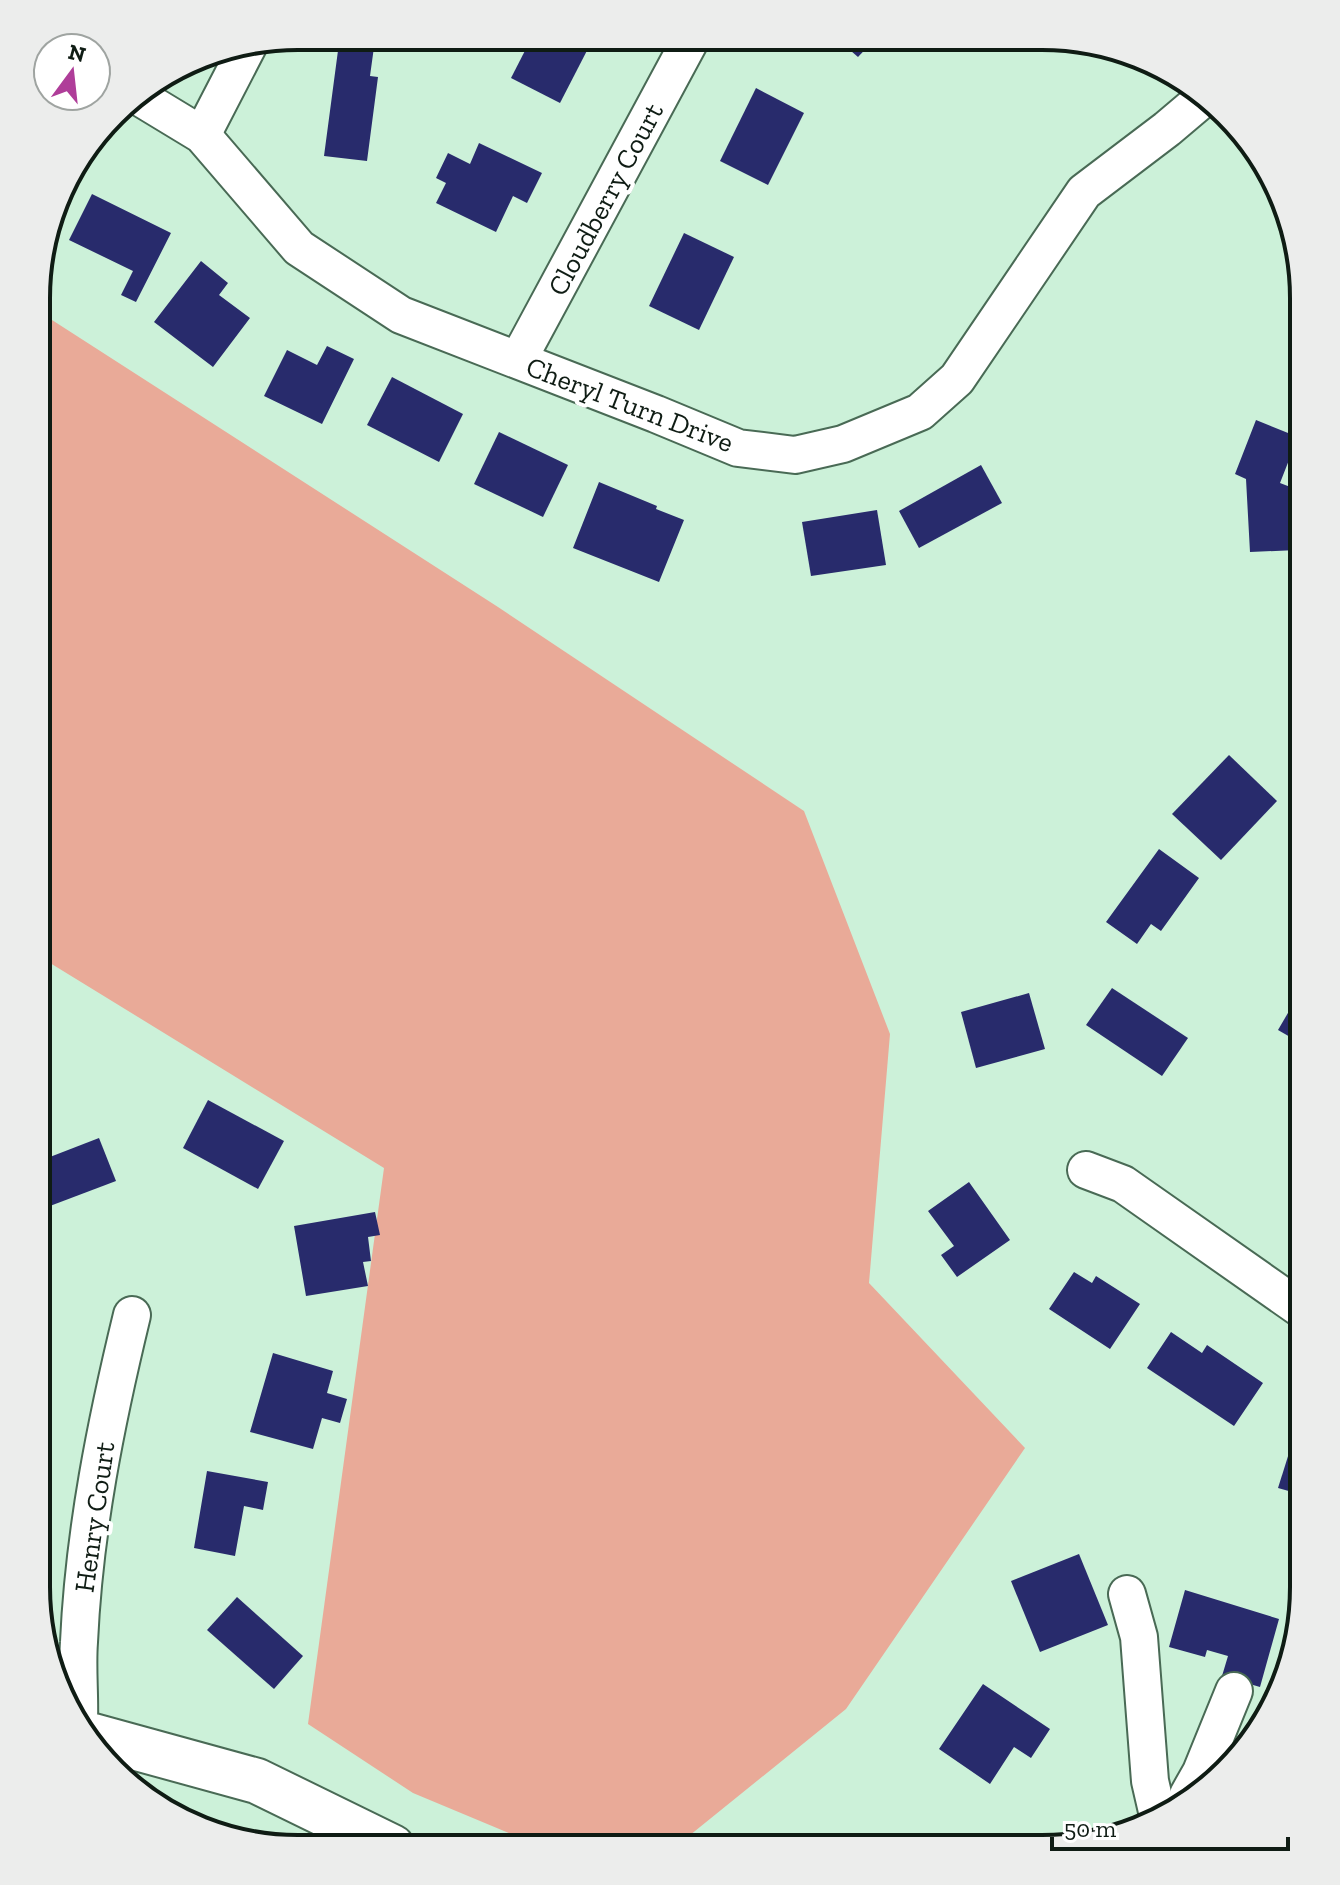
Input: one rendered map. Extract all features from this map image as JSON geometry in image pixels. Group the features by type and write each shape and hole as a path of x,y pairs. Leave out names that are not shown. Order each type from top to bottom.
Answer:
{"street":[{"name":"Cloudberry Court","path":"518,360 685,50"},
{"path":"202,135 242,57"},
{"name":"Cheryl Turn Drive","path":"147,101 202,135 299,248 401,315 738,448 795,455 843,444 920,412 957,379 1084,192 1197,104"},
{"path":"1086,1170 1123,1184 1289,1301"},
{"name":"Henry Court","path":"79,1703 79,1644 88,1539 99,1464 132,1315"},
{"path":"1127,1594 1139,1637 1150,1781 1156,1807"},
{"path":"1196,1781 1234,1691"},
{"path":"101,1738 257,1781 367,1835"}],"shaded area":[{"path":"50,319 498,607 804,811 890,1034 869,1283 1025,1448 846,1709 690,1835 514,1835 413,1793 308,1724 384,1168 50,963"}],"building":[{"path":"850,50 864,50 858,57"},
{"path":"338,51 373,51 370,76 378,77 367,161 324,156"},
{"path":"525,51 587,51 560,103 511,78"},
{"path":"756,88 804,113 768,185 720,161"},
{"path":"479,143 542,173 527,203 513,196 496,232 436,203 446,183 436,178 448,153 470,164"},
{"path":"92,194 171,233 136,302 121,295 133,271 69,240"},
{"path":"684,233 734,257 699,330 649,306"},
{"path":"201,261 228,283 219,295 250,318 213,367 154,322"},
{"path":"327,346 354,359 322,424 264,396 287,350 317,365"},
{"path":"392,377 463,414 439,462 367,425"},
{"path":"1256,420 1290,434 1290,458 1280,483 1290,487 1290,550 1250,552 1246,479 1235,474"},
{"path":"499,432 568,465 543,517 474,484"},
{"path":"981,465 1002,503 919,548 899,511"},
{"path":"599,482 684,520 659,582 573,548"},
{"path":"877,510 886,565 811,576 802,522"},
{"path":"1229,755 1277,801 1221,860 1172,814"},
{"path":"1159,849 1199,878 1161,931 1151,924 1137,944 1106,922"},
{"path":"1112,988 1188,1038 1162,1076 1086,1025"},
{"path":"1029,993 1045,1049 976,1068 961,1012"},
{"path":"1289,1010 1289,1037 1278,1030"},
{"path":"208,1100 284,1141 258,1189 183,1148"},
{"path":"99,1138 116,1181 50,1206 50,1157"},
{"path":"969,1182 1010,1240 957,1277 941,1255 954,1246 928,1211"},
{"path":"375,1212 380,1235 368,1237 371,1261 363,1262 368,1286 306,1296 294,1226"},
{"path":"1074,1272 1092,1283 1096,1276 1140,1304 1110,1349 1049,1309"},
{"path":"1171,1332 1202,1353 1207,1345 1263,1383 1234,1426 1147,1368"},
{"path":"273,1353 333,1371 327,1393 347,1399 340,1423 322,1418 313,1449 250,1432"},
{"path":"1289,1453 1289,1491 1278,1488"},
{"path":"207,1471 268,1482 263,1510 244,1506 235,1556 194,1548"},
{"path":"1079,1554 1108,1625 1040,1652 1011,1581"},
{"path":"1185,1590 1279,1619 1260,1687 1222,1676 1228,1656 1207,1650 1205,1657 1169,1647"},
{"path":"237,1597 303,1656 274,1689 207,1630"},
{"path":"983,1684 1050,1729 1031,1758 1014,1747 990,1784 939,1749"}]}
